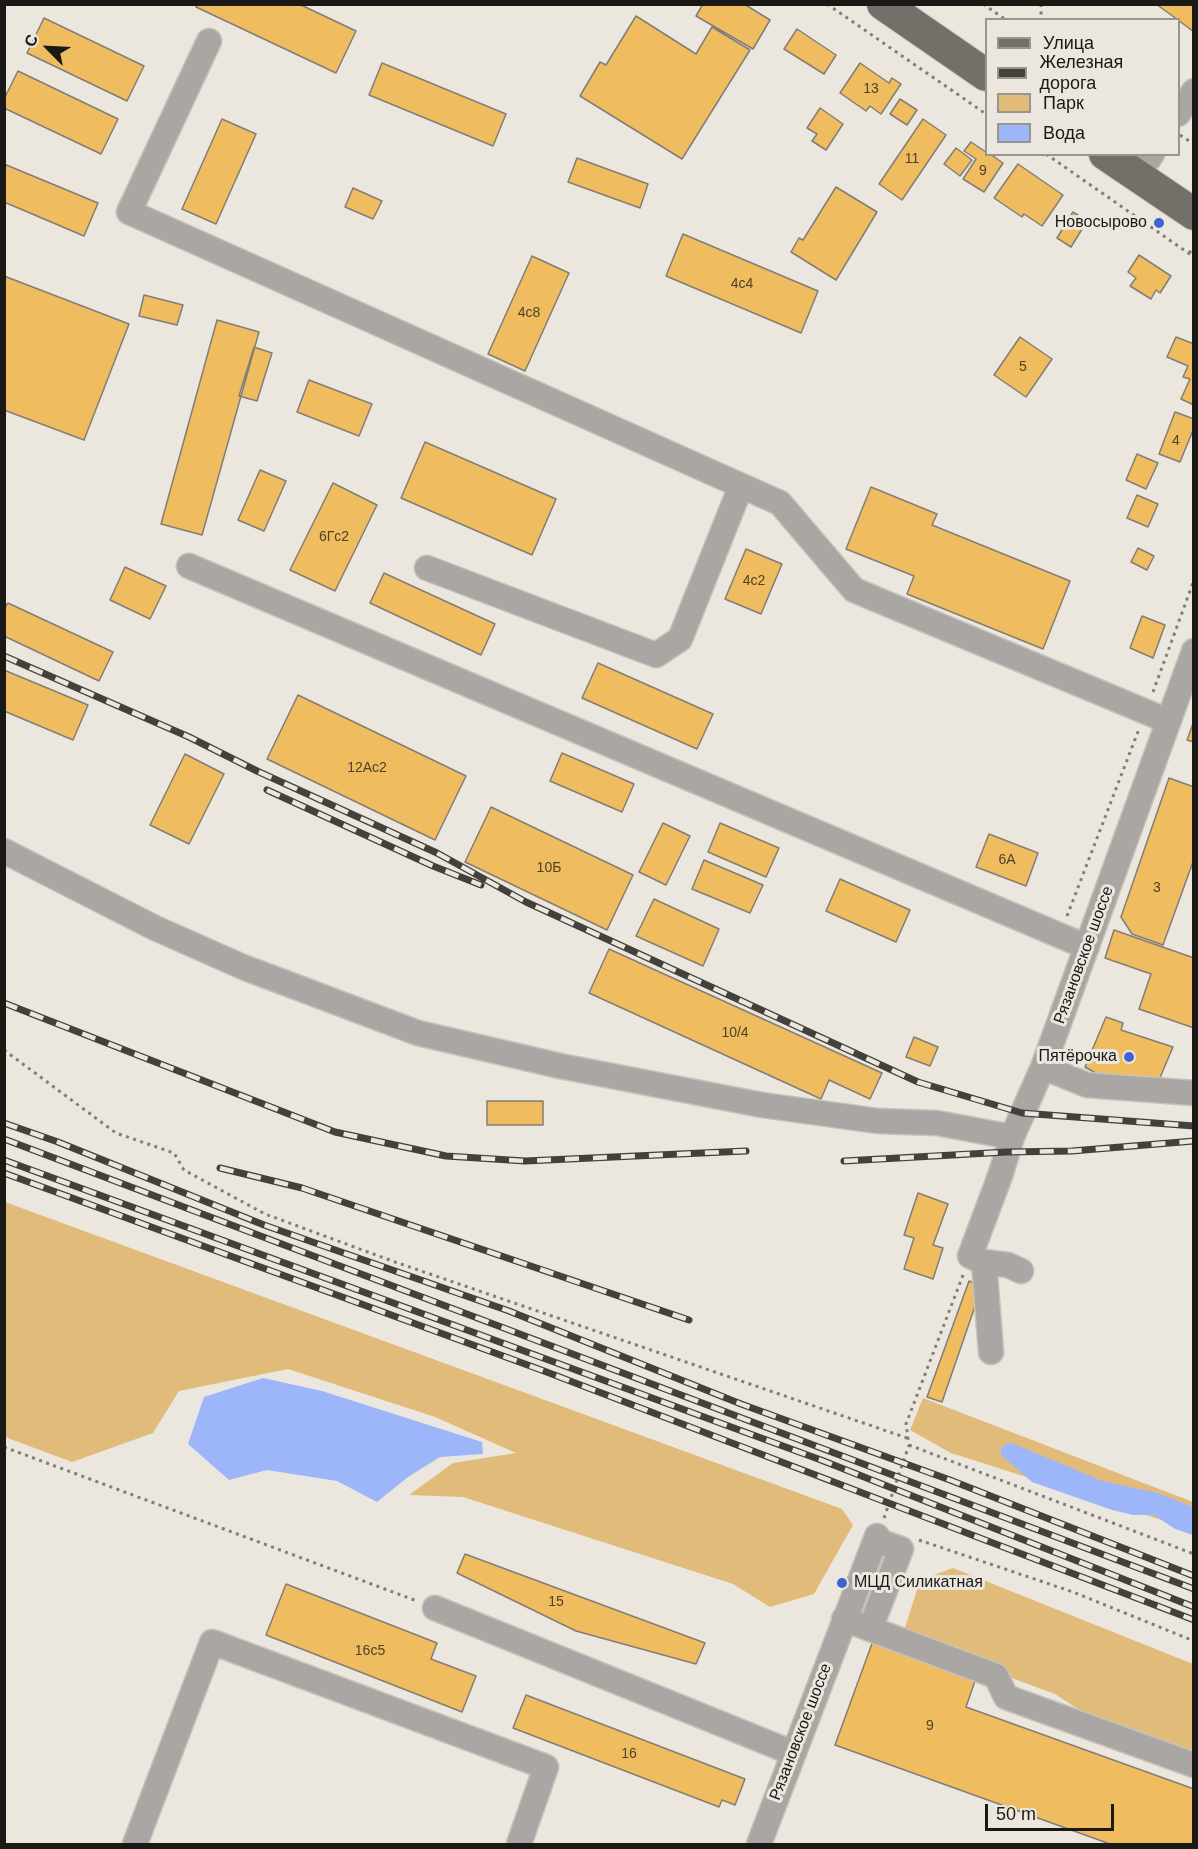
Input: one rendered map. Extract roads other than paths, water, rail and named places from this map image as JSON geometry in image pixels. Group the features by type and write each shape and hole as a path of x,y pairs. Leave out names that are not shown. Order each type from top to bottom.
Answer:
{"main road":[{"path":"883,4 985,74"},
{"path":"918,4 985,50"},
{"path":"1108,156 1194,214"},
{"path":"1147,156 1194,190"}],"street":[{"path":"209,41 129,212 780,503 855,590 1168,721"},
{"path":"1180,112 1194,91"},
{"path":"427,568 656,655 680,639 741,486"},
{"path":"189,566 1083,946"},
{"name":"Рязановское шоссе","path":"977,1259 1012,1137 1043,1067 1083,946 1194,651"},
{"path":"4,850 155,928 243,967 418,1033 560,1066 762,1105 878,1121 937,1123 1012,1137"},
{"path":"1043,1067 1087,1084 1194,1093"},
{"path":"990,1352 977,1259 1008,1265 1021,1272"},
{"name":"Рязановское шоссе","path":"759,1845 876,1538 901,1549 870,1629"},
{"path":"435,1608 793,1754"},
{"path":"844,1619 996,1676 1006,1697 1194,1765"},
{"path":"135,1845 212,1642 546,1767 519,1845"}],"water":[{"path":"263,1378 322,1391 482,1442 483,1454 440,1457 408,1477 377,1502 337,1481 267,1470 229,1480 188,1444 204,1397"},
{"path":"1012,1443 1102,1481 1158,1493 1193,1507 1193,1535 1175,1529 1154,1515 1133,1515 1112,1510 1032,1482 1001,1455 1001,1449 1005,1444"}],"railway":[{"path":"4,656 189,737 257,771 437,853 526,902 918,1082 1022,1113 1194,1126"},
{"path":"267,790 433,866 481,885"},
{"path":"4,1003 335,1132 446,1156 525,1161 746,1151"},
{"path":"4,1123 58,1142 264,1225 509,1311 741,1404 950,1480 1194,1576"},
{"path":"4,1139 1194,1589"},
{"path":"844,1161 1007,1152 1072,1151 1194,1141"},
{"path":"4,1160 821,1460 1194,1607"},
{"path":"220,1168 302,1188 689,1320"},
{"path":"4,1173 544,1371 1194,1620"}],"place":[{"name":"Новосырово","path":"1159,223"},
{"name":"Пятёрочка","path":"1129,1057"},
{"name":"МЦД Силикатная","path":"842,1583"}]}
